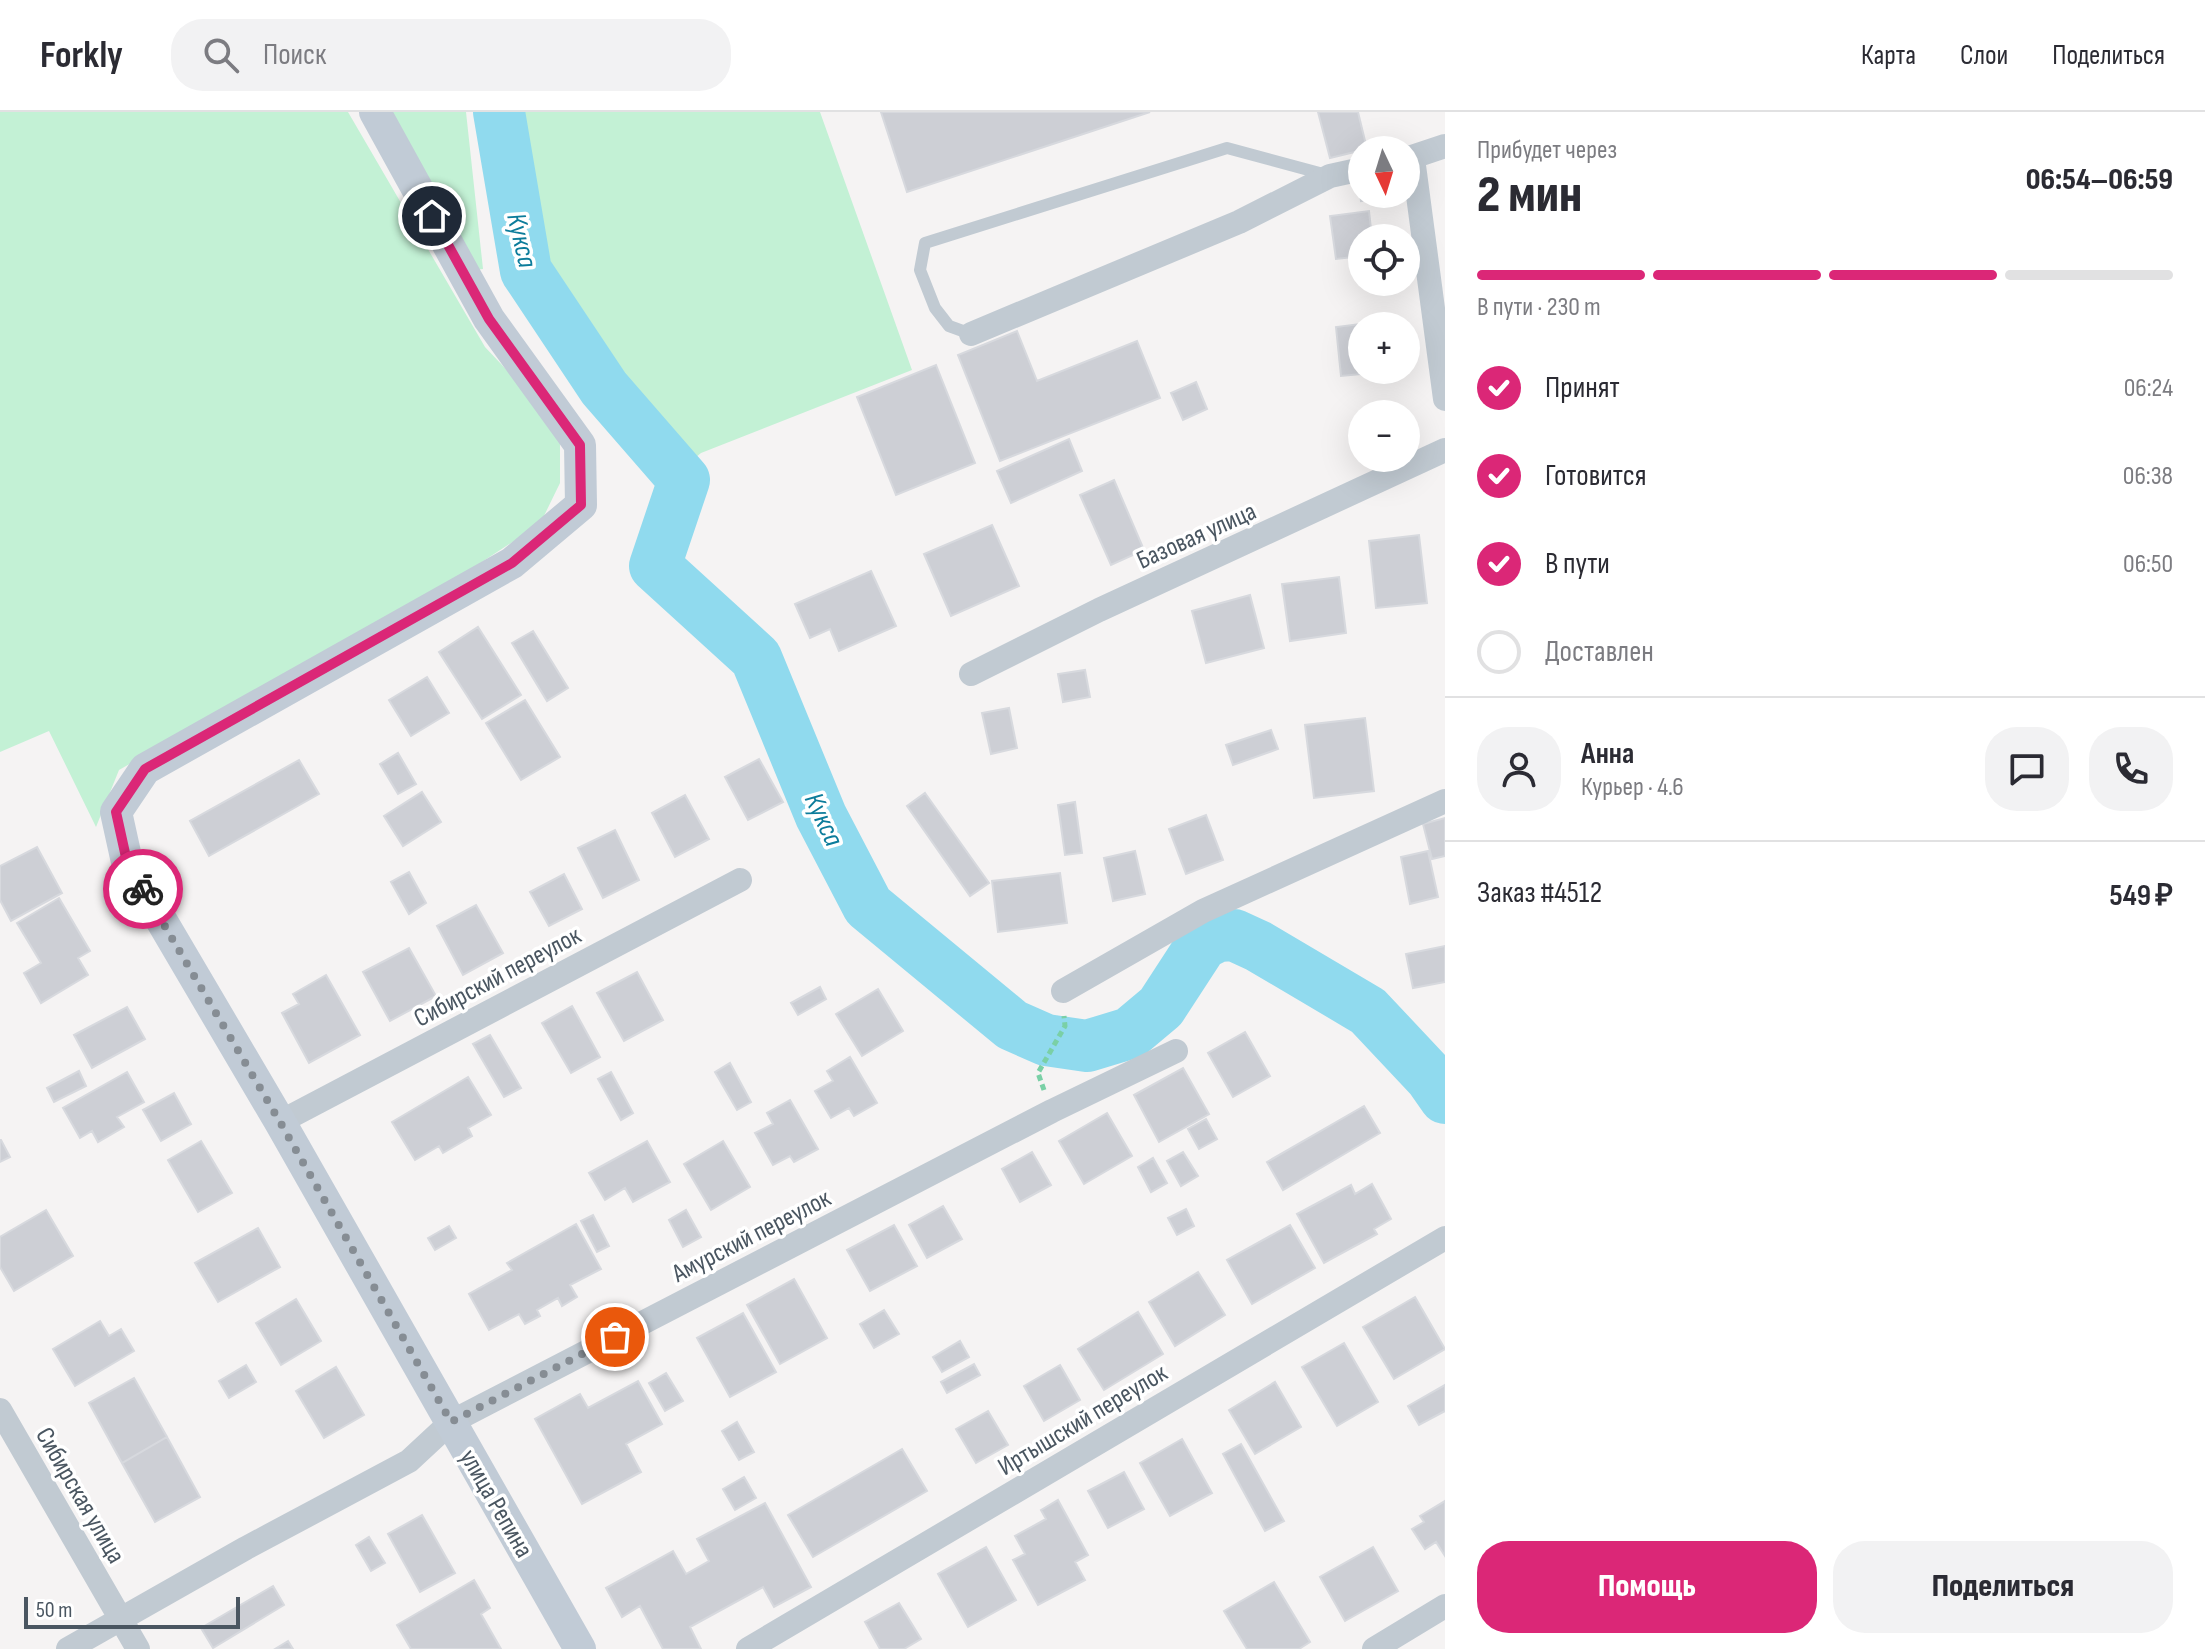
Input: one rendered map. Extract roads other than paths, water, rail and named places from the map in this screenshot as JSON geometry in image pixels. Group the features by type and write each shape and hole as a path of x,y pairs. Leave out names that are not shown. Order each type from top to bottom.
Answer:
{"street":[{"name":"улица Репина","path":"375,112 489,319 580,445 581,505 512,563 145,769 116,812 127,862 280,1122 580,1649"},
{"path":"1420,155 1445,146"},
{"path":"971,334 1239,222 1330,176 1348,172"},
{"path":"1417,208 1445,399"},
{"name":"Базовая улица","path":"971,674 1099,610 1445,450"},
{"path":"1063,991 1203,911 1445,801"},
{"name":"Сибирский переулок","path":"280,1122 740,880"},
{"name":"Амурский переулок","path":"68,1649 246,1548 409,1461 451,1422 1052,1111 1176,1051"},
{"name":"Иртышский переулок","path":"748,1649 1445,1238"},
{"name":"Сибирская улица","path":"0,1410 138,1649"},
{"path":"1374,1649 1445,1606"}],"lane":[{"path":"971,334 949,326 935,308 920,270 925,243 1227,148 1330,176"}],"waterway":[{"name":"Кукса","path":"499,112 526,271 604,388 684,480 655,566 756,658 821,816 868,906 1012,1025 1046,1040 1087,1046 1130,1033 1161,1007 1202,944 1218,936 1234,935 1368,1011 1431,1078 1445,1098"}]}
